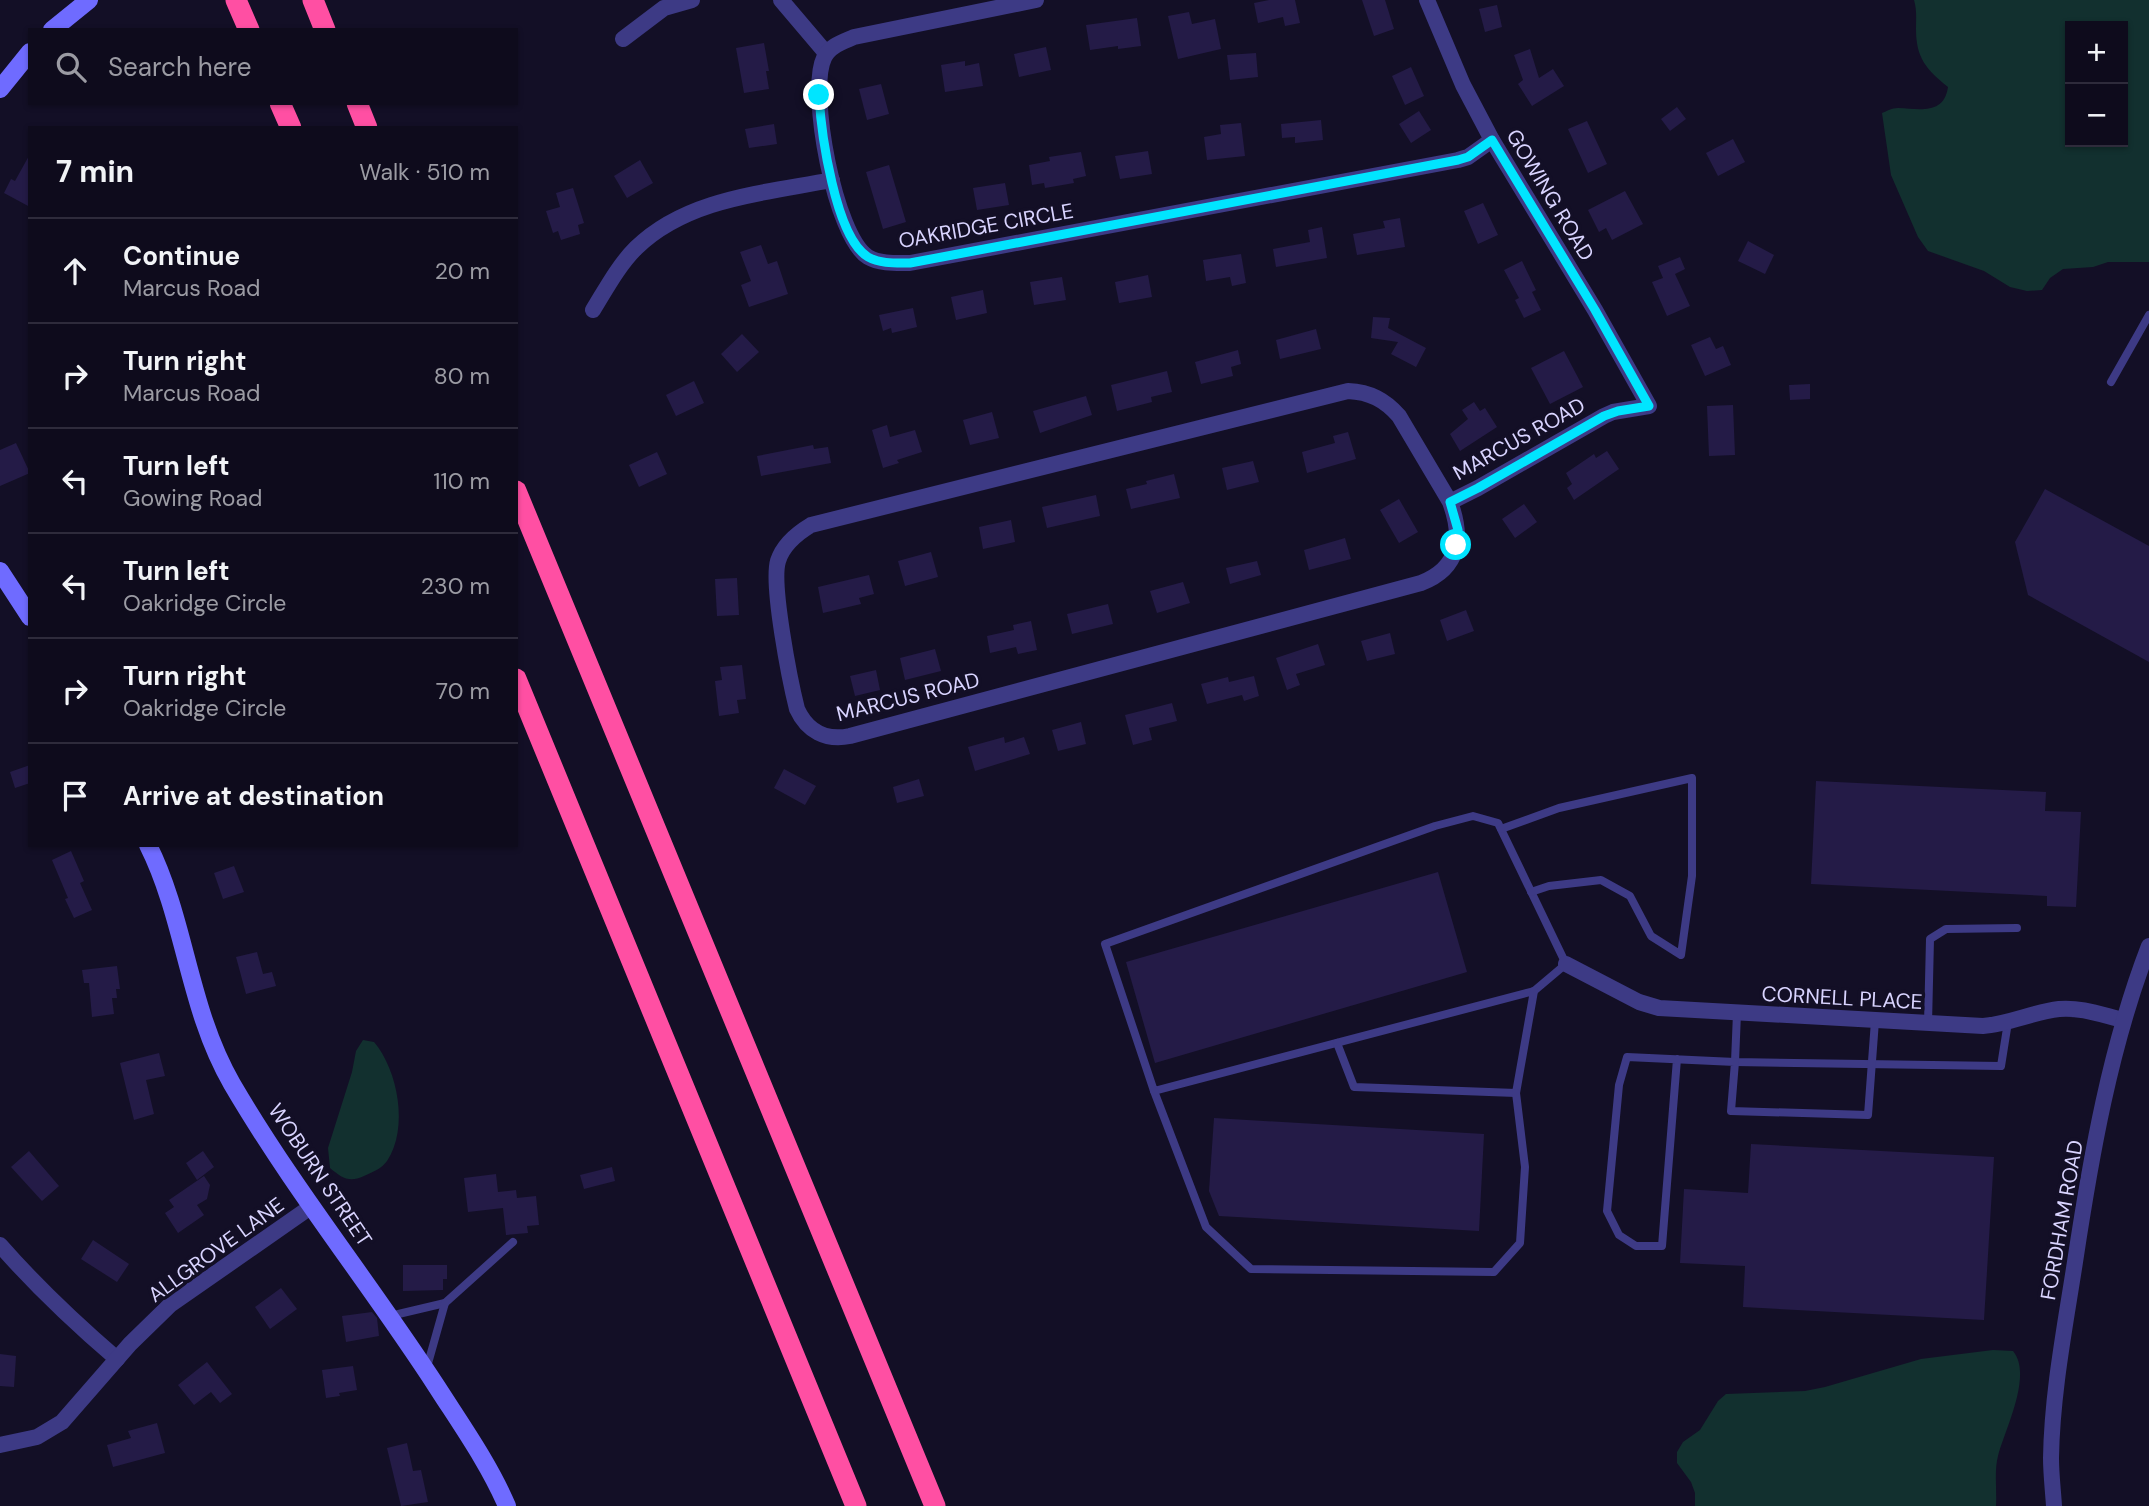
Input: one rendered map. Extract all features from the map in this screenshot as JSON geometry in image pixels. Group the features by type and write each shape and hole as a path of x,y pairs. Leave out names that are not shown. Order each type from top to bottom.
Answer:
{"highway":[{"path":"236,0 248,28"},
{"path":"313,0 325,28"},
{"path":"281,105 290,126"},
{"path":"358,105 366,126"},
{"path":"518,496 935,1506"},
{"path":"518,684 856,1506"}],"street":[{"path":"54,28 89,0"},
{"path":"623,39 664,8 692,0"},
{"path":"781,0 826,53 837,44 854,37 1036,0"},
{"name":"GOWING ROAD","path":"1427,0 1463,85 1492,140 1595,310 1649,406"},
{"name":"OAKRIDGE CIRCLE","path":"826,53 821,68 819,95 832,180 842,220 859,249 867,257 876,260 910,263 1458,160 1468,157 1492,140"},
{"path":"0,89 28,54"},
{"path":"593,310 634,250 650,235 680,217 714,204 832,180"},
{"name":"MARCUS ROAD","path":"1348,391 1375,397 1394,410 1450,502 1458,530 1454,552 1443,569 1421,583 850,736 834,738 818,733 805,723 797,709 776,589 776,570 782,551 794,536 810,525 1348,391"},
{"name":"MARCUS ROAD","path":"1450,502 1604,416 1649,406"},
{"path":"3,581 28,614"},
{"name":"WOBURN STREET","path":"149,847 164,884 191,981 220,1061 243,1102 474,1444 507,1506"},
{"name":"FORDHAM ROAD","path":"2054,1506 2051,1460 2053,1418 2067,1309 2093,1158 2123,1020 2149,946"},
{"name":"CORNELL PLACE","path":"1566,964 1649,1006 1983,1026 2064,1009 2081,1010 2123,1020"},
{"name":"ALLGROVE LANE","path":"0,1445 37,1437 56,1426 170,1306 312,1206"},
{"path":"0,1245 68,1317 117,1359"}],"lane":[{"path":"2111,382 2149,315"},
{"path":"1501,830 1559,808 1692,778 1692,876 1681,956 1650,936 1630,896 1601,880 1549,886 1531,892"},
{"path":"1154,1091 1534,991 1566,964 1498,823 1473,816 1435,826 1105,944 1154,1091 1206,1227 1251,1269 1494,1272 1520,1243 1525,1167 1516,1093 1534,991"},
{"path":"1928,1024 1930,939 1946,929 2017,928"},
{"path":"1737,1013 1731,1111 1868,1115 1875,1021"},
{"path":"1677,1059 1662,1246 1636,1246 1619,1235 1607,1212 1619,1085 1627,1057 1677,1059 1735,1062 2001,1066 2008,1022"},
{"path":"1338,1043 1354,1087 1516,1093"},
{"path":"390,1316 445,1303 513,1242"},
{"path":"426,1370 445,1303"}],"green space":[{"path":"1914,0 2149,0 2149,262 2108,262 2093,267 2063,269 2050,278 2042,290 2027,291 2010,287 1984,271 1928,251 1918,237 1891,175 1882,113 1896,108 1930,108 1942,102 1946,96 1948,87 1928,68 1920,55 1916,39"},
{"path":"363,1040 374,1042 389,1068 398,1100 398,1133 394,1148 385,1164 367,1175 350,1179 342,1177 330,1168 328,1148 356,1051"},
{"path":"1993,1350 2013,1351 2020,1374 2016,1402 1997,1462 1996,1506 1695,1506 1695,1493 1691,1482 1677,1463 1677,1452 1683,1442 1700,1430 1718,1401 1726,1394 1805,1391 1921,1359"}],"building":[{"path":"1295,0 1300,23 1285,26 1283,17 1258,23 1254,3"},
{"path":"1362,0 1385,0 1394,29 1374,36"},
{"path":"1497,5 1502,27 1485,32 1479,9"},
{"path":"1189,12 1192,24 1215,19 1221,49 1178,59 1168,16"},
{"path":"1137,18 1141,46 1090,50 1086,25"},
{"path":"764,43 769,89 744,93 736,48"},
{"path":"1046,47 1051,70 1019,77 1014,54"},
{"path":"1530,49 1539,78 1553,69 1564,86 1532,106 1518,84 1523,80 1514,55"},
{"path":"1256,53 1258,77 1230,80 1227,55"},
{"path":"965,61 965,66 979,63 983,86 945,92 941,65"},
{"path":"1411,67 1424,96 1405,105 1392,76"},
{"path":"881,84 889,114 867,120 859,89"},
{"path":"1677,107 1686,119 1670,131 1661,119"},
{"path":"1419,111 1431,130 1411,143 1399,124"},
{"path":"1321,120 1323,140 1295,143 1295,137 1282,138 1281,124"},
{"path":"1587,121 1607,164 1588,173 1568,129"},
{"path":"1241,123 1245,156 1207,160 1204,137 1221,134 1220,125"},
{"path":"774,124 777,144 749,148 745,129"},
{"path":"1733,139 1745,162 1718,176 1706,153"},
{"path":"1148,151 1152,174 1120,179 1115,156"},
{"path":"1081,152 1086,176 1073,179 1074,183 1045,188 1044,183 1032,185 1029,165 1050,161 1049,157"},
{"path":"28,158 28,206 4,193 11,179 15,181"},
{"path":"640,160 653,183 627,198 614,176"},
{"path":"889,165 906,222 883,229 866,172"},
{"path":"1005,183 1009,205 977,210 973,188"},
{"path":"573,188 584,223 578,225 580,234 561,240 558,231 553,233 546,211 560,207 556,193"},
{"path":"1625,191 1643,224 1612,240 1606,228 1599,232 1588,210"},
{"path":"1483,203 1498,235 1478,244 1464,211"},
{"path":"1400,218 1405,247 1357,255 1353,234 1385,228 1383,221"},
{"path":"1322,227 1327,258 1276,267 1273,249 1310,242 1308,230"},
{"path":"1748,241 1774,255 1765,274 1738,261"},
{"path":"761,245 768,264 777,261 788,294 749,307 741,285 751,281 740,252"},
{"path":"1241,254 1246,283 1232,286 1230,277 1206,281 1203,260"},
{"path":"1680,257 1685,269 1675,274 1690,306 1667,316 1652,282 1663,278 1658,266"},
{"path":"1522,261 1536,290 1532,292 1541,310 1524,318 1515,300 1519,298 1504,270"},
{"path":"1148,275 1152,297 1119,303 1115,282"},
{"path":"1062,277 1066,300 1034,305 1030,282"},
{"path":"983,290 987,313 956,320 951,297"},
{"path":"913,308 917,327 892,333 891,328 883,331 879,315"},
{"path":"1373,317 1390,318 1388,328 1426,348 1416,367 1391,354 1398,342 1371,338"},
{"path":"1316,329 1321,349 1280,359 1276,340"},
{"path":"742,334 759,352 737,372 721,354"},
{"path":"1710,337 1716,349 1723,346 1731,365 1705,376 1691,345"},
{"path":"1238,350 1241,364 1231,367 1233,376 1201,384 1195,362"},
{"path":"1564,351 1583,387 1550,404 1531,368"},
{"path":"1167,371 1172,392 1151,397 1152,402 1117,411 1111,385"},
{"path":"694,381 704,403 676,416 666,395"},
{"path":"1810,384 1810,399 1790,400 1789,385"},
{"path":"1086,396 1092,415 1040,433 1033,411"},
{"path":"1474,402 1480,411 1485,408 1497,427 1460,451 1450,434 1468,419 1462,410"},
{"path":"1733,405 1735,455 1709,456 1707,406"},
{"path":"992,412 999,438 970,445 963,420"},
{"path":"887,425 890,437 915,430 922,452 883,468 872,430"},
{"path":"1348,432 1356,459 1307,473 1302,452 1335,443 1333,436"},
{"path":"16,443 28,474 0,486 0,450"},
{"path":"813,445 814,449 828,447 831,463 761,476 757,456"},
{"path":"1607,451 1619,469 1574,500 1567,488 1572,484 1566,473 1594,454 1596,458"},
{"path":"657,452 667,474 639,487 629,465"},
{"path":"1253,461 1259,482 1227,490 1222,468"},
{"path":"1174,474 1180,498 1131,509 1126,489"},
{"path":"2045,489 2149,546 2149,662 2028,595 2015,542"},
{"path":"1096,495 1100,516 1047,528 1042,507"},
{"path":"1399,499 1418,532 1399,543 1380,510"},
{"path":"1524,504 1537,522 1515,538 1502,519"},
{"path":"1011,520 1015,542 983,549 979,527"},
{"path":"1345,538 1351,559 1309,570 1304,550"},
{"path":"931,552 938,577 905,586 898,561"},
{"path":"1257,561 1261,575 1230,584 1226,568"},
{"path":"869,575 874,594 859,598 861,604 823,613 818,587"},
{"path":"737,578 739,615 717,616 715,579"},
{"path":"1183,582 1190,603 1157,613 1150,591"},
{"path":"1108,604 1113,624 1072,634 1067,614"},
{"path":"1466,610 1474,631 1447,641 1440,620"},
{"path":"1031,621 1037,650 1018,654 1016,647 990,653 987,636 1014,630 1013,625"},
{"path":"1390,633 1395,654 1367,661 1361,641"},
{"path":"1318,644 1325,665 1296,674 1300,685 1287,690 1276,658"},
{"path":"935,649 941,671 905,680 900,658"},
{"path":"742,665 746,699 737,700 739,713 719,716 715,681 722,680 720,667"},
{"path":"876,670 880,690 855,696 850,676"},
{"path":"1254,676 1259,696 1244,701 1242,695 1207,704 1201,684 1228,677 1229,682"},
{"path":"1172,703 1177,721 1149,728 1152,740 1133,745 1125,715"},
{"path":"1081,722 1086,744 1058,751 1052,730"},
{"path":"1004,737 1005,743 1024,737 1030,754 975,771 968,747"},
{"path":"28,766 28,784 15,788 10,772"},
{"path":"784,769 816,786 805,805 774,788"},
{"path":"919,779 924,796 897,803 893,787"},
{"path":"1816,781 2046,792 2045,811 2081,812 2076,907 2047,906 2047,896 1811,884"},
{"path":"71,851 84,881 80,883 92,910 74,918 52,860"},
{"path":"234,866 244,892 223,899 214,873"},
{"path":"1438,872 1467,972 1155,1063 1126,962"},
{"path":"257,952 263,974 272,972 276,986 246,994 236,957"},
{"path":"117,966 120,989 116,989 117,998 112,998 114,1014 92,1017 89,983 84,983 82,970"},
{"path":"159,1053 165,1076 146,1080 154,1114 134,1120 120,1063"},
{"path":"1214,1118 1484,1134 1479,1231 1219,1216 1209,1191"},
{"path":"1751,1144 1994,1157 1984,1320 1743,1307 1745,1266 1680,1263 1684,1189 1748,1193"},
{"path":"29,1151 59,1186 42,1201 11,1167"},
{"path":"203,1151 214,1167 197,1180 186,1163"},
{"path":"612,1167 615,1181 584,1189 580,1175"},
{"path":"496,1174 498,1192 516,1190 517,1198 536,1196 539,1225 527,1226 528,1233 506,1235 503,1208 468,1212 464,1178"},
{"path":"204,1176 210,1185 207,1199 197,1205 204,1215 178,1233 165,1213 174,1207 169,1200"},
{"path":"93,1240 129,1264 117,1282 81,1259"},
{"path":"403,1265 447,1265 447,1279 443,1279 443,1290 403,1291"},
{"path":"281,1288 297,1309 270,1329 255,1307"},
{"path":"372,1312 377,1318 379,1336 346,1342 342,1316"},
{"path":"0,1354 16,1356 14,1387 0,1386"},
{"path":"207,1362 232,1394 220,1403 211,1392 194,1405 178,1385"},
{"path":"353,1366 357,1390 326,1398 322,1370"},
{"path":"157,1423 165,1453 113,1467 107,1445 131,1438 128,1431"},
{"path":"407,1443 413,1471 421,1470 428,1502 401,1506 387,1448"}],"route":[{"path":"819,95 828,161 842,220 853,241 867,257 887,262 910,263 1458,160 1468,157 1492,140 1595,310 1649,406 1604,416 1450,502 1458,530 1456,545"}]}
